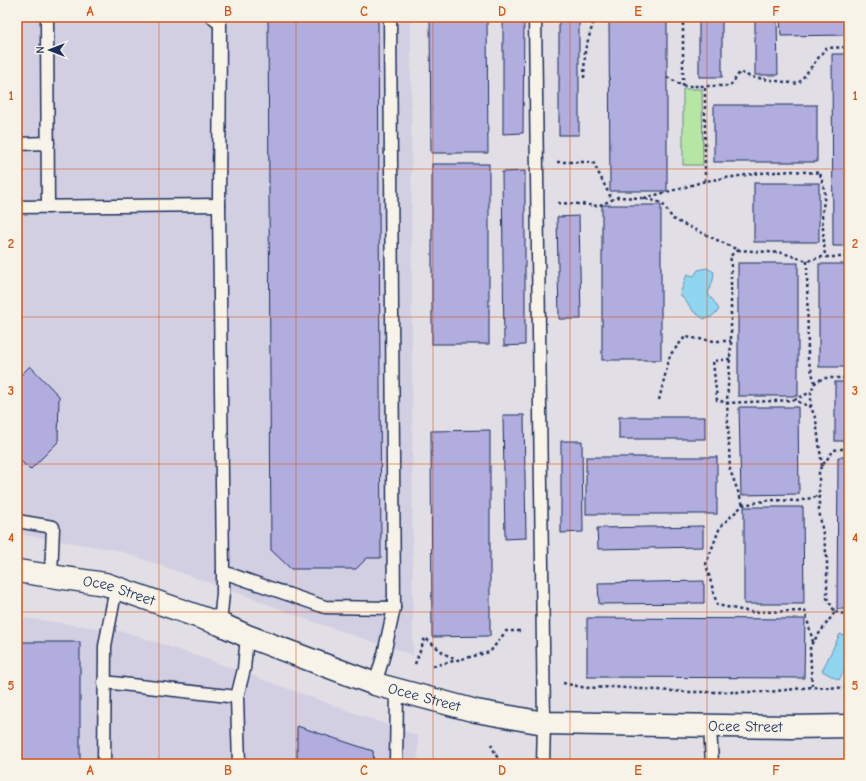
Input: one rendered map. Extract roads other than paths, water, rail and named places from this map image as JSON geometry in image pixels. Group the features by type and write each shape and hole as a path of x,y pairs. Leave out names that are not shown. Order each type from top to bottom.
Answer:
{"street":[{"name":"Ocee Street","path":"17,571 105,584 220,624 247,636 375,684 476,711 544,723 791,727 849,726"}],"lane":[{"path":"47,17 48,207"},
{"path":"212,17 220,24 219,205 223,572 223,593 220,624"},
{"path":"375,684 384,654 394,608 390,17"},
{"path":"535,17 544,723 543,764"},
{"path":"17,144 48,143"},
{"path":"17,207 219,205"},
{"path":"17,521 54,527 51,576"},
{"path":"223,572 325,607 394,608"},
{"path":"104,764 105,646 116,588"},
{"path":"239,764 238,697 244,669 247,636"},
{"path":"104,682 238,697"},
{"path":"396,764 397,690"},
{"path":"710,726 712,764"}],"water":[{"path":"707,268 714,272 708,294 719,310 711,317 704,319 694,312 680,294 687,274 694,276 698,270"},
{"path":"840,634 849,638 849,660 839,680 822,671"}]}
